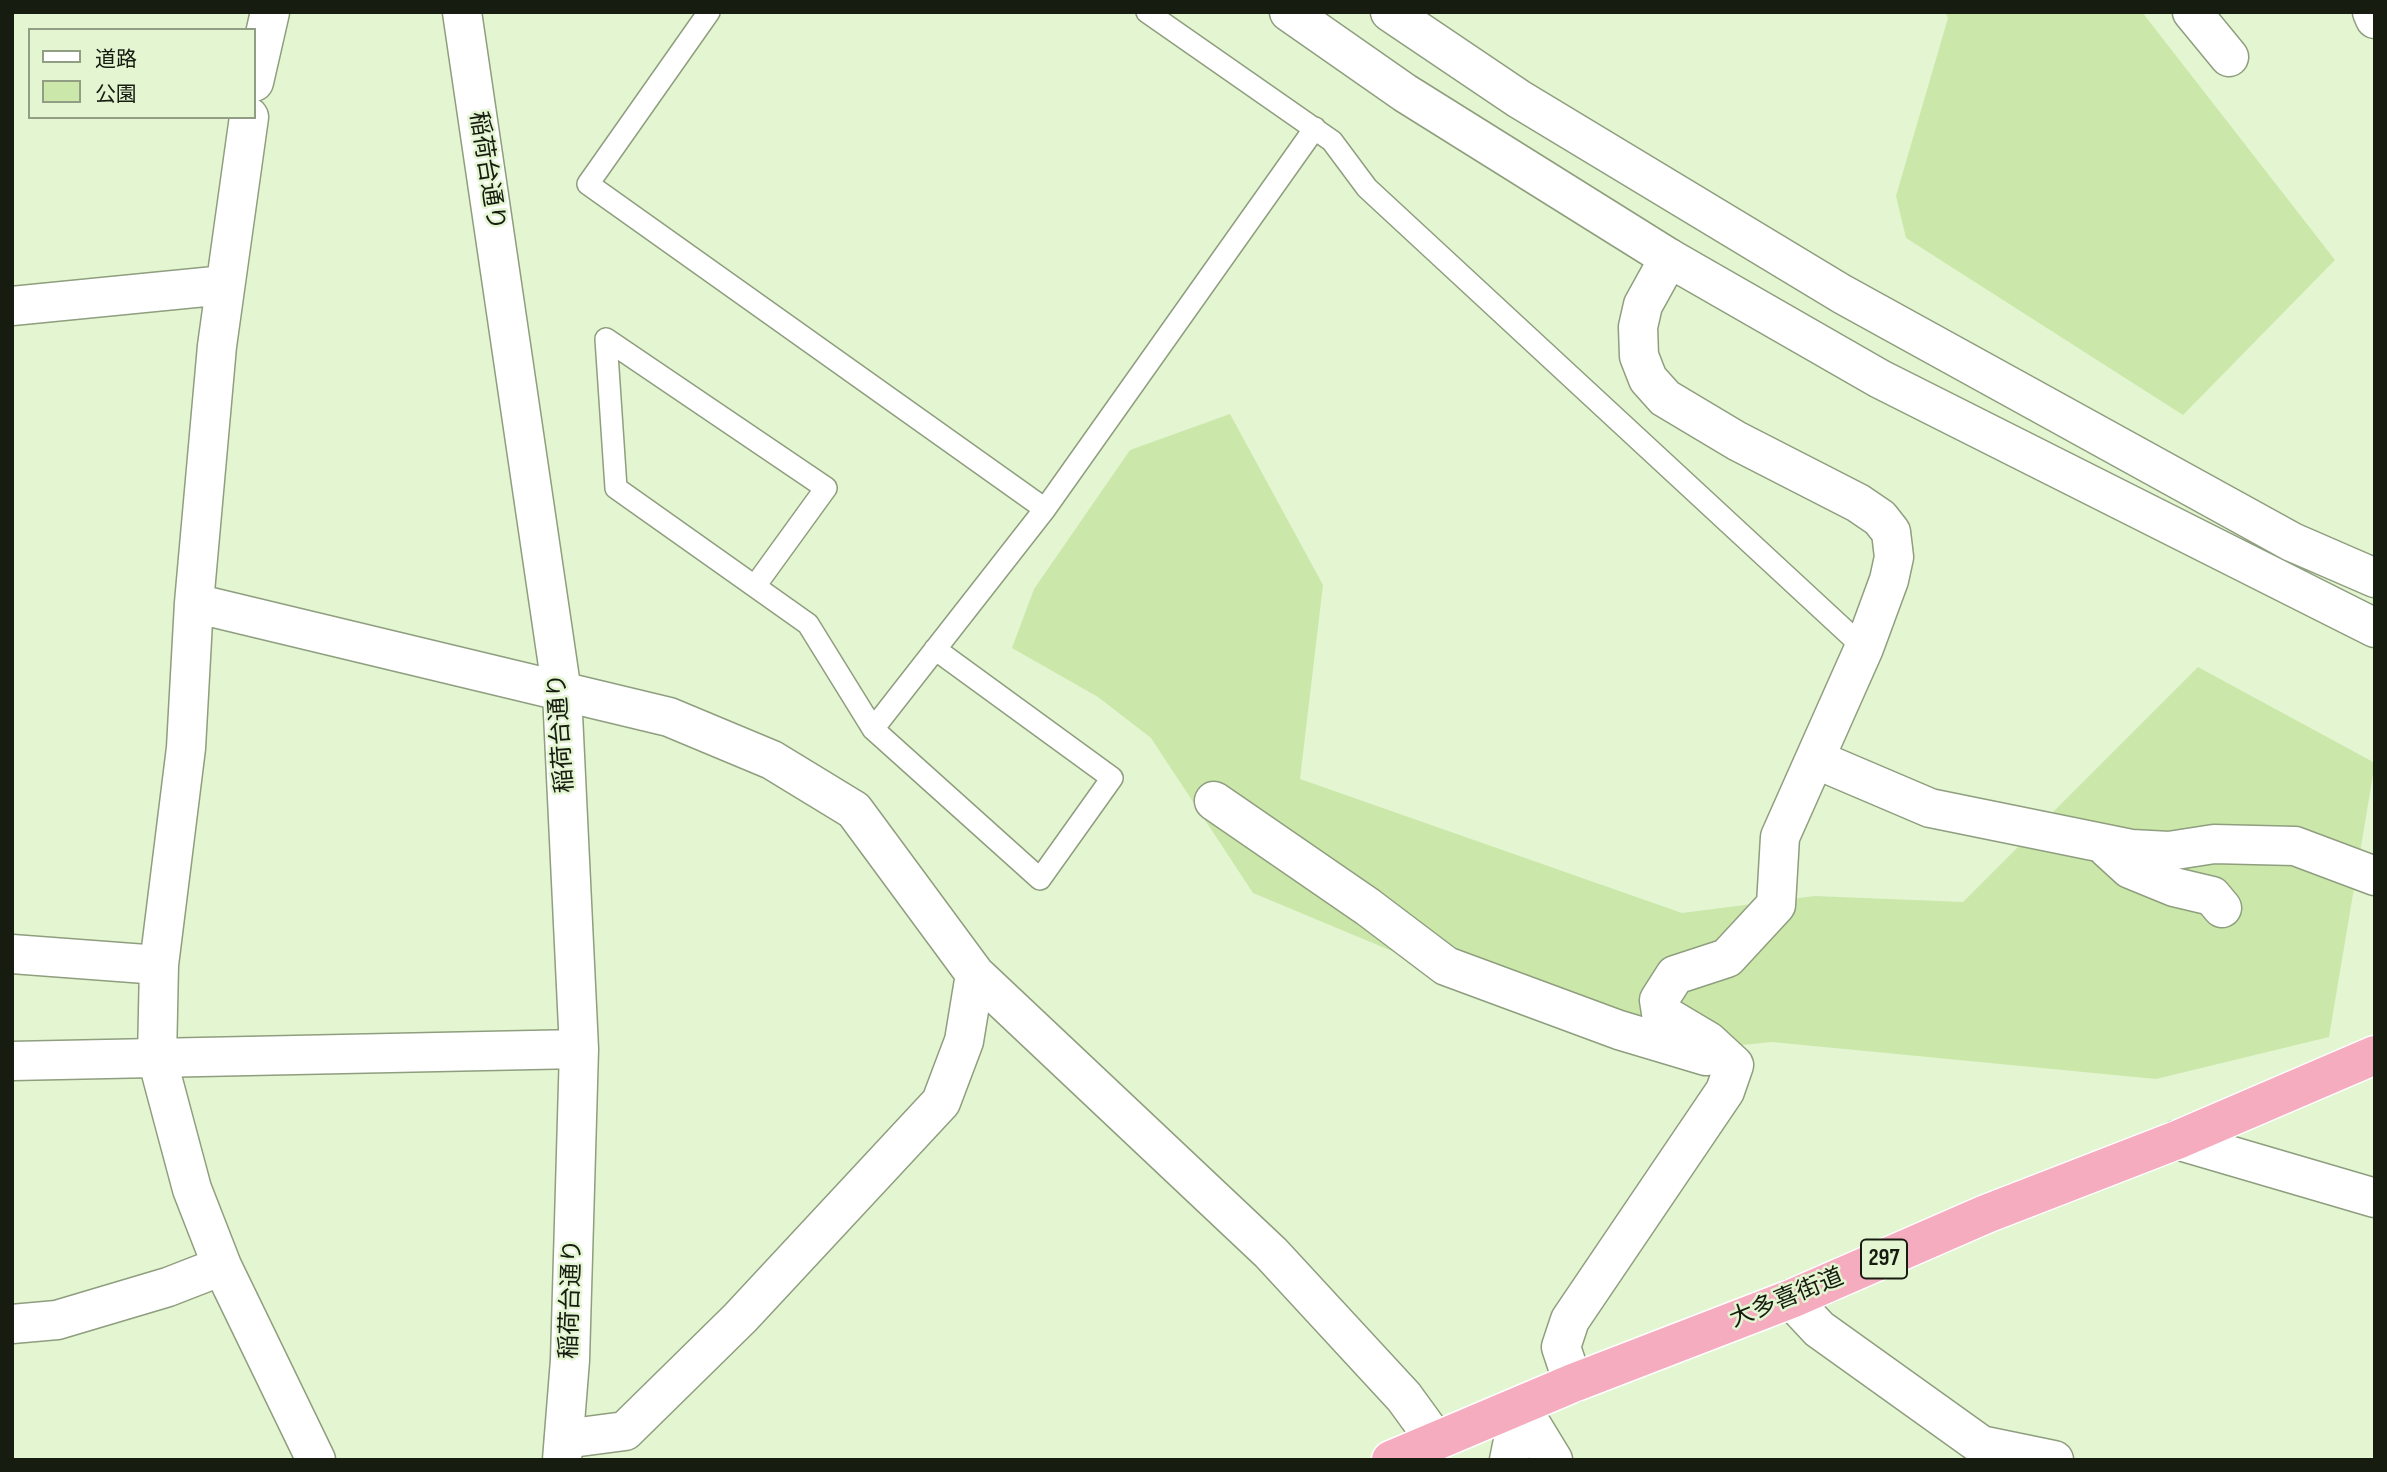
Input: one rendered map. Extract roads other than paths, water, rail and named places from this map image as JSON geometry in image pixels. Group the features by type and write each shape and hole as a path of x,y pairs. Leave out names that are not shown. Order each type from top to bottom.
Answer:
{"highway":[{"name":"大多喜街道","path":"1391,1460 1573,1383 1791,1298 1986,1214 2178,1140 2375,1055"}],"street":[{"path":"256,73 270,12"},
{"name":"稲荷台通り","path":"462,12 562,693 579,1049 570,1360 564,1449"},
{"path":"1289,12 1422,103 1669,258 1880,379 2375,628"},
{"path":"1390,12 1542,113 1842,294 2292,542 2375,578"},
{"path":"2192,12 2229,57"},
{"path":"2372,12 2375,19"},
{"path":"1422,103 1454,54"},
{"path":"249,119 225,285 194,603 186,748 159,965 157,1058 192,1189 222,1266 316,1460"},
{"path":"1669,258 1643,305 1638,327 1639,356 1648,379 1665,398 1737,441 1858,503 1880,518 1891,532 1894,557 1889,580 1864,648 1780,837 1776,905 1727,958 1675,975 1658,1000 1661,1013 1708,1041 1734,1065"},
{"path":"12,306 225,285"},
{"path":"194,603 669,717 772,760 854,810 975,974 1271,1253 1404,1397 1436,1441"},
{"path":"1815,759 1930,808 2132,849 2169,850 2214,844 2295,846 2375,876"},
{"path":"1214,801 1368,907 1446,966 1619,1030 1734,1065"},
{"path":"2101,841 2130,869 2174,887 2212,896 2222,908"},
{"path":"12,954 159,965"},
{"path":"564,1449 625,1431 740,1318 942,1102 964,1041 975,974"},
{"path":"12,1060 579,1049"},
{"path":"1573,1383 1561,1347 1570,1320 1725,1091 1734,1065"},
{"path":"2178,1140 2375,1198"},
{"path":"12,1324 57,1320 168,1287 222,1266"},
{"path":"1791,1298 1819,1329 1981,1445 2053,1460"},
{"path":"1509,1460 1520,1406"},
{"path":"1520,1406 1553,1460"}],"lane":[{"path":"709,12 589,184 1045,509"},
{"path":"1147,12 1332,141 1367,188 1864,648"},
{"path":"873,729 1045,509 1315,128"},
{"path":"755,586 825,488 606,339 616,488 808,624 873,729 1040,879 1112,778 935,649"}]}
